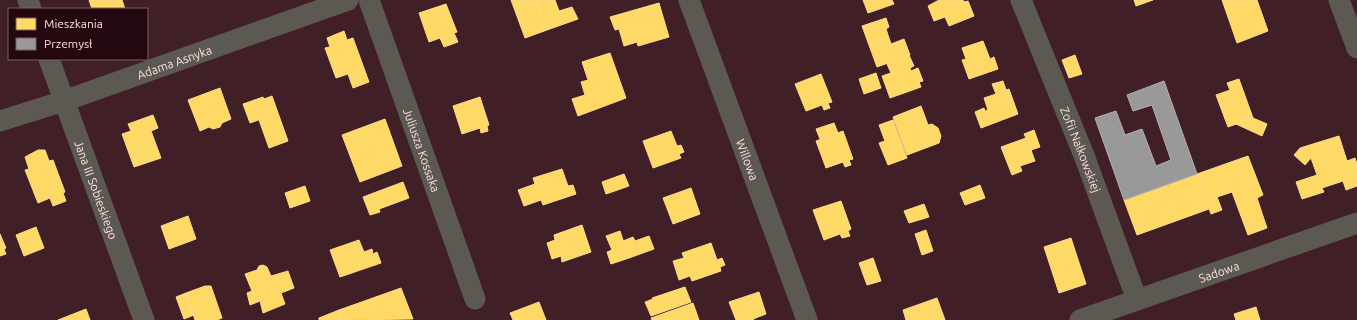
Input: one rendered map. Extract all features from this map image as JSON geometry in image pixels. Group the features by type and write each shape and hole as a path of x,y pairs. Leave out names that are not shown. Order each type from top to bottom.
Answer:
{"street":[{"name":"Adama Asnyka","path":"0,121 64,101 348,0"},
{"name":"Juliusza Kossaka","path":"369,0 475,299"},
{"name":"Willowa","path":"689,0 806,320"},
{"name":"Zofii Nałkowskiej","path":"1021,0 1085,158 1138,300"},
{"path":"1339,0 1357,48"},
{"name":"Jana III Sobieskiego","path":"49,60 144,320"},
{"name":"Sadowa","path":"1080,320 1357,223"}],"building: Mieszkania":[{"path":"89,0 122,0 125,8 92,8"},
{"path":"511,0 536,0 547,30 525,38"},
{"path":"536,0 555,0 559,11 572,7 578,19 547,30"},
{"path":"863,0 892,0 894,4 868,13"},
{"path":"939,0 963,0 964,2 968,1 974,16 949,26 945,17 934,21 928,6"},
{"path":"1134,0 1153,0 1136,6"},
{"path":"1222,0 1257,0 1268,31 1237,43"},
{"path":"659,3 669,37 638,46 637,42 624,46 619,29 615,30 610,17"},
{"path":"446,4 457,32 454,33 458,42 444,47 440,38 429,42 419,13"},
{"path":"886,18 889,27 886,29 891,44 904,39 910,55 877,67 862,26"},
{"path":"344,31 347,40 353,38 369,82 353,88 348,74 336,78 325,48 330,47 327,38"},
{"path":"983,41 990,59 994,57 998,69 969,79 962,60 966,59 962,48"},
{"path":"610,53 626,98 578,116 572,99 585,95 581,82 588,80 582,62"},
{"path":"909,55 914,66 910,68 911,71 918,68 923,81 919,82 921,87 890,98 882,76 891,73 887,64"},
{"path":"1075,55 1082,74 1069,78 1062,60"},
{"path":"876,73 881,88 864,94 859,79"},
{"path":"821,74 832,102 828,103 830,108 824,110 822,105 806,111 795,84"},
{"path":"1239,79 1253,118 1228,127 1216,95 1230,90 1227,83"},
{"path":"1003,81 1006,90 1009,89 1018,114 981,128 975,112 984,108 985,111 988,110 984,98 996,94 992,84"},
{"path":"220,88 231,119 222,123 220,127 213,129 209,127 200,131 188,100"},
{"path":"272,96 288,141 269,148 259,120 270,116 264,99"},
{"path":"263,97 270,116 250,123 243,104"},
{"path":"480,97 489,125 487,126 488,131 481,133 480,128 462,134 453,106"},
{"path":"921,106 928,125 932,124 938,128 941,136 939,143 907,155 893,117"},
{"path":"153,115 158,128 151,131 161,158 134,167 122,134 131,131 128,124"},
{"path":"1253,118 1267,124 1262,136 1236,124"},
{"path":"385,119 402,166 360,182 342,135"},
{"path":"893,120 907,158 888,165 879,143 885,141 879,125"},
{"path":"834,123 838,133 820,139 816,129"},
{"path":"1034,130 1040,147 1031,150 1035,161 1020,166 1022,171 1012,175 1001,147 1026,138 1024,134"},
{"path":"671,131 677,146 681,145 684,152 679,154 681,158 653,168 643,141"},
{"path":"843,131 853,159 849,160 851,165 845,167 843,162 826,168 816,141"},
{"path":"1339,136 1347,161 1355,158 1357,164 1357,186 1346,190 1343,181 1322,188 1324,192 1302,199 1296,182 1317,175 1311,158 1305,165 1294,155 1300,148"},
{"path":"38,150 45,150 49,161 53,160 65,192 63,193 66,201 53,206 50,198 38,203 25,170 29,169 25,157"},
{"path":"1248,156 1263,195 1257,198 1267,228 1248,235 1232,192 1217,197 1222,210 1211,214 1197,174"},
{"path":"562,169 568,186 573,185 576,194 543,205 541,200 524,206 518,190 535,184 533,178"},
{"path":"624,174 629,186 606,194 602,182"},
{"path":"1197,174 1209,209 1137,235 1124,200"},
{"path":"403,182 409,198 379,209 380,212 370,215 363,197"},
{"path":"980,185 985,198 965,205 960,193"},
{"path":"305,186 310,201 290,208 285,193"},
{"path":"691,188 700,214 673,224 663,198"},
{"path":"841,201 851,229 848,231 850,236 842,238 840,234 824,240 813,210"},
{"path":"924,204 929,217 909,223 904,211"},
{"path":"188,216 196,239 169,249 161,226"},
{"path":"582,225 591,252 562,262 561,256 552,259 547,243 555,240 554,235"},
{"path":"36,227 44,248 24,256 16,235"},
{"path":"926,230 933,251 922,255 915,234"},
{"path":"620,231 629,258 611,264 607,252 612,250 606,236"},
{"path":"0,234 6,248 4,249 6,254 0,256"},
{"path":"649,236 654,249 629,258 623,241 633,237 635,241"},
{"path":"1071,238 1086,284 1059,293 1044,247"},
{"path":"359,240 364,252 372,249 373,254 377,252 381,263 340,277 330,250"},
{"path":"711,243 717,260 722,258 725,265 720,267 721,271 692,281 690,276 679,280 673,261 684,258 682,253"},
{"path":"873,258 881,281 867,285 859,263"},
{"path":"263,265 267,267 271,276 288,271 294,288 281,293 285,304 263,313 260,301 250,305 247,293 252,291 245,274 257,270 259,266"},
{"path":"205,286 211,286 222,318 217,320 195,320 186,293"},
{"path":"685,287 691,302 651,316 645,302 653,299 652,298"},
{"path":"401,288 413,319 342,320 339,310"},
{"path":"759,292 766,314 753,319 754,320 736,320 729,302"},
{"path":"186,293 194,315 184,319 176,297"},
{"path":"937,298 945,320 906,320 903,310"},
{"path":"539,302 546,320 513,320 510,313"},
{"path":"693,303 699,320 652,320 651,318"},
{"path":"1256,307 1260,320 1236,320 1234,314"},
{"path":"86,309 90,320 58,320"},
{"path":"339,310 342,320 319,320 319,318"}],"building: Przemysł":[{"path":"1164,81 1197,174 1124,200 1095,118 1116,111 1125,135 1142,129 1156,166 1171,160 1152,105 1133,111 1127,95"}]}
